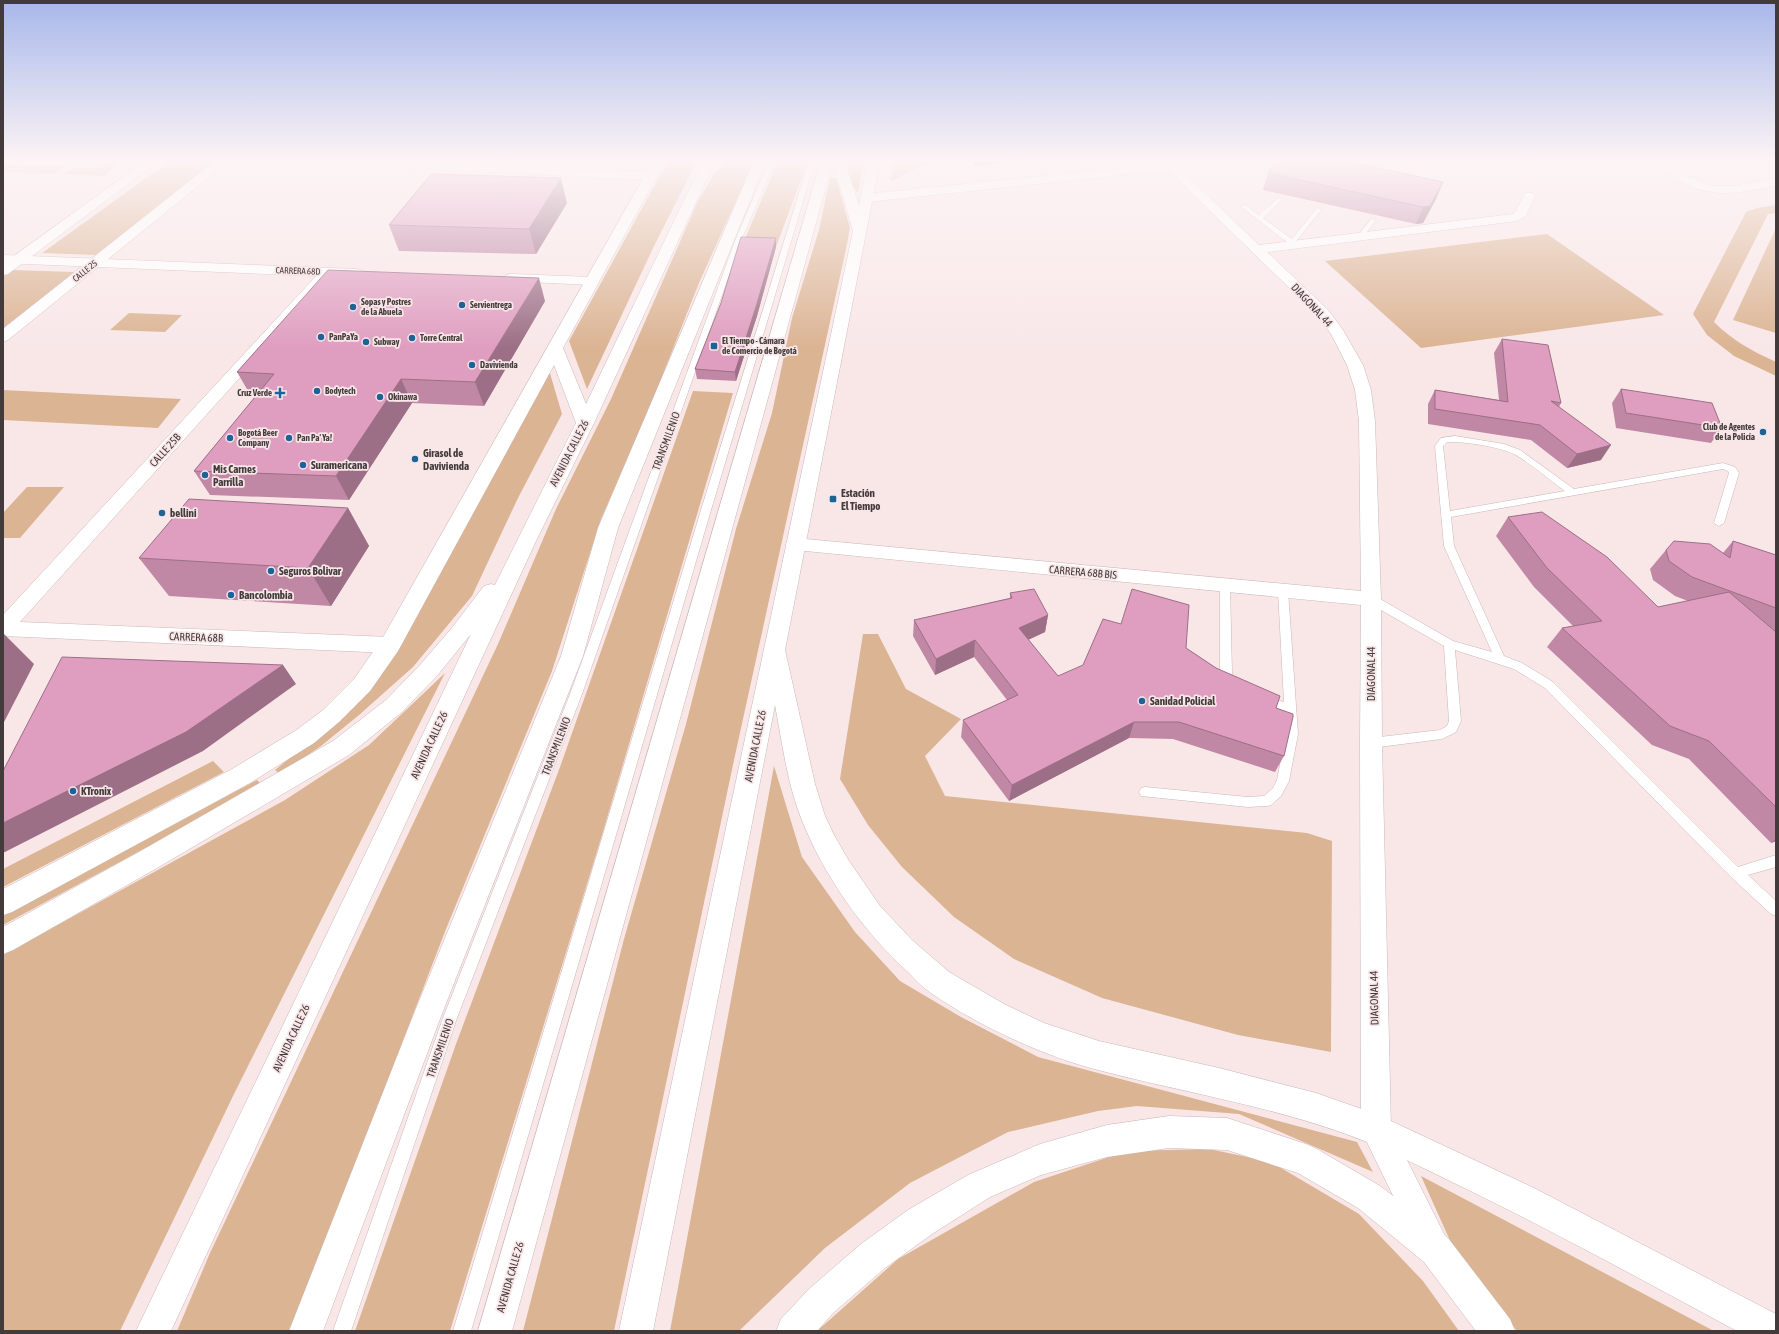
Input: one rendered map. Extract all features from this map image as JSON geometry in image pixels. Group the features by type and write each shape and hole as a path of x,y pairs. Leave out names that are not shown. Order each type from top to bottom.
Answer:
{"main road":[{"path":"3,271 68,223"},
{"name":"CALLE 25","path":"3,337 145,223"},
{"path":"3,904 241,776 306,736 331,716 362,685 390,645 624,223"},
{"name":"AVENIDA CALLE 26","path":"152,1331 526,540 584,423 679,223"},
{"path":"306,1331 429,1012 572,656 608,528 735,223"},
{"name":"AVENIDA CALLE 26","path":"495,1331 668,724 808,223"},
{"path":"857,223 860,233"},
{"name":"AVENIDA CALLE 26","path":"636,1331 795,544 862,223"},
{"path":"555,348 584,423"},
{"path":"3,941 341,748 394,706 428,671 459,635 526,540"},
{"path":"774,648 803,784 813,816 824,841 840,869 871,915 902,949 939,982 994,1014 1040,1036 1099,1056 1219,1083 1316,1108 1376,1130 1521,1198 1773,1331"},
{"path":"793,1331 821,1301 872,1256 920,1222 979,1186 1040,1160 1107,1141 1169,1132 1227,1134 1306,1160 1369,1197 1436,1250 1498,1331"}],"street":[{"name":"DIAGONAL 44","path":"1229,223 1323,313 1338,333 1355,365 1363,390 1367,421 1371,599 1371,743 1376,1130 1436,1250"},
{"path":"1256,249 1468,223"},
{"name":"CARRERA 68D","path":"3,259 366,273"},
{"name":"CALLE 25B","path":"3,628 327,272"},
{"path":"501,278 592,281"},
{"name":"CARRERA 68B BIS","path":"795,544 1371,599"},
{"name":"CARRERA 68B","path":"3,628 390,645"}],"lane":[{"name":"TRANSMILENIO","path":"342,1331 450,1018 576,694 746,223"},
{"path":"462,1331 706,510 756,352 794,223"},
{"path":"1265,223 1291,244 1308,223"},
{"path":"1360,237 1371,223"},
{"path":"1500,659 1449,546 1439,446 1444,440 1462,440 1504,447 1518,452 1572,492"},
{"path":"1446,515 1724,466 1732,469 1734,473 1719,523"},
{"path":"1225,585 1226,674 1234,688 1239,690"},
{"path":"1145,792 1248,802 1267,801 1277,792 1283,781 1292,734 1283,591"},
{"path":"1371,599 1448,644 1500,659 1518,666 1549,685 1736,873 1776,910"},
{"path":"1371,743 1442,734 1452,729 1455,721 1448,644"},
{"path":"1255,698 1291,708"},
{"path":"1736,873 1776,861"}],"shaded area":[{"path":"83,223 137,223 96,255 42,253"},
{"path":"634,223 666,223 587,389 569,341"},
{"path":"688,223 726,223 699,283 653,399 601,519 552,671 446,929 291,1331 177,1331 210,1253 498,644 556,509 611,399"},
{"path":"752,223 785,223 776,247 742,246"},
{"path":"820,223 849,223 850,228 734,760 614,1331 523,1331 624,939 686,724 736,529 772,413 792,318"},
{"path":"1740,223 1763,223 1714,322 1743,345 1776,362 1776,376 1734,356 1707,335 1693,314"},
{"path":"1776,228 1776,333 1733,320"},
{"path":"1547,234 1664,315 1421,348 1325,261"},
{"path":"12,270 75,272 3,328 3,276"},
{"path":"129,313 182,315 165,332 110,330"},
{"path":"549,370 562,414 518,498 472,596 413,667 359,715 321,746 280,774 275,770 355,705 387,665 410,629 490,473"},
{"path":"3,390 181,399 158,428 3,420"},
{"path":"693,391 733,393 602,835 450,1331 355,1331 456,1044 560,767"},
{"path":"27,487 64,487 20,538 3,538 3,513"},
{"path":"863,634 878,634 906,689 961,719 925,756 945,796 1307,833 1332,841 1331,1052 1238,1035 1102,998 1014,959 954,917 902,867 868,825 840,779"},
{"path":"445,673 234,1094 120,1331 3,1331 3,955 285,800 369,745"},
{"path":"213,761 224,772 3,887 3,869"},
{"path":"774,766 802,857 855,932 900,981 961,1017 1038,1057 1357,1142 1373,1172 1239,1114 1137,1106 1098,1111 1008,1132 910,1183 825,1248 739,1331 670,1331"},
{"path":"257,780 262,785 3,925 3,916"},
{"path":"1209,1149 1271,1162 1359,1214 1423,1281 1459,1331 817,1331 898,1259 1034,1182 1127,1151"},
{"path":"1421,1176 1714,1331 1517,1331 1452,1245"}],"building":[{"path":"390,223 533,223 529,229 389,225"},
{"path":"741,237 776,238 735,372 695,369 721,303"},
{"path":"328,270 539,278 475,382 401,379 336,476 194,471 274,374 237,372"},
{"path":"1502,339 1548,345 1561,403 1551,401 1611,445 1577,454 1540,425 1435,409 1435,390 1508,402"},
{"path":"1621,389 1712,403 1722,428 1626,413"},
{"path":"189,499 348,508 308,568 139,558"},
{"path":"1542,512 1607,557 1658,607 1729,592 1776,632 1776,807 1709,741 1670,726 1562,628 1602,621 1547,568 1508,517"},
{"path":"1674,541 1710,544 1730,558 1733,541 1776,555 1776,608 1692,577 1669,561 1666,550"},
{"name":"Sanidad Policial","path":"1034,589 1048,615 1019,628 1058,676 1083,665 1103,619 1121,624 1132,589 1189,605 1186,648 1216,668 1280,696 1276,708 1293,714 1284,756 1179,722 1134,722 1012,785 963,720 1018,695 975,640 936,659 914,620 1012,598 1010,593"},
{"name":"KTronix","path":"62,657 283,665 186,732 3,823 3,771"}],"place":[{"name":"Servientrega","path":"462,305"},
{"name":"Sopas y Postres de la Abuela","path":"353,307"},
{"name":"PanPaYa","path":"321,337"},
{"name":"Torre Central","path":"412,338"},
{"name":"Subway","path":"366,342"},
{"name":"El Tiempo - Cámara de Comercio de Bogotá","path":"714,346"},
{"name":"Davivienda","path":"472,365"},
{"name":"Bodytech","path":"317,391"},
{"name":"Cruz Verde","path":"280,393"},
{"name":"Okinawa","path":"380,397"},
{"name":"Club de Agentes de la Policía","path":"1763,432"},
{"name":"Bogotá Beer Company","path":"230,438"},
{"name":"Pan Pa' Ya!","path":"289,438"},
{"name":"Girasol de Davivienda","path":"415,459"},
{"name":"Suramericana","path":"303,465"},
{"name":"Mis Carnes Parrilla","path":"205,475"},
{"name":"Estación El Tiempo","path":"833,499"},
{"name":"bellini","path":"162,513"},
{"name":"Seguros Bolivar","path":"271,571"},
{"name":"Bancolombia","path":"231,595"},
{"name":"Sanidad Policial","path":"1142,701"},
{"name":"KTronix","path":"73,791"}]}
